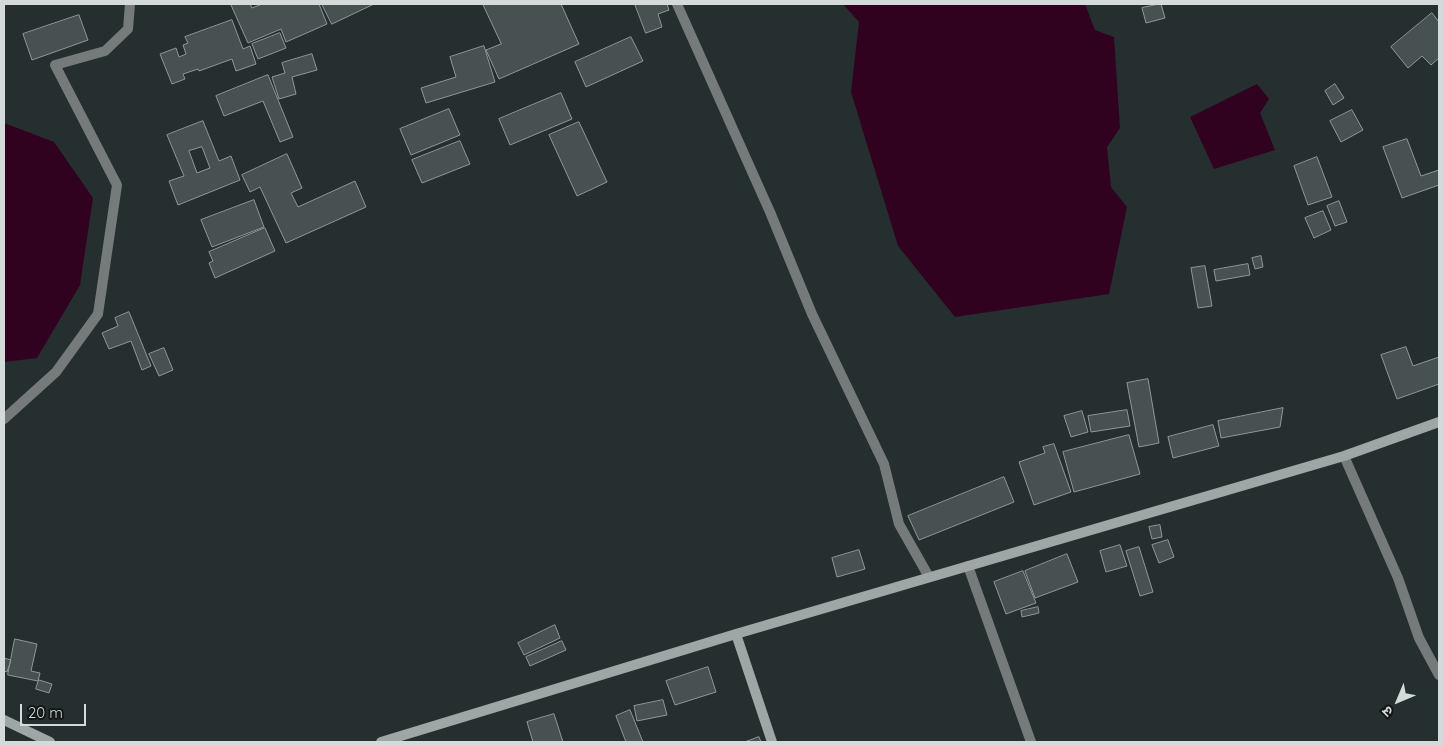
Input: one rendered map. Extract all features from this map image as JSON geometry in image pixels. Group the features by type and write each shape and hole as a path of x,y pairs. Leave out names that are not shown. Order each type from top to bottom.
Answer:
{"main road":[{"path":"381,742 736,634 1344,456 1439,422"},
{"path":"736,634 772,742"},
{"path":"4,720 50,742"}],"street":[{"path":"4,419 56,372 98,314 117,185 55,66 105,51 128,29 130,4"},
{"path":"677,4 770,212 812,314 884,464 899,524 929,577"},
{"path":"1344,456 1398,578 1419,638 1439,675"},
{"path":"968,566 1031,742"}],"shaded area":[{"path":"843,4 1085,4 1095,30 1114,37 1120,128 1107,147 1111,187 1127,207 1109,294 955,317 898,246 851,92 859,22"},
{"path":"1257,84 1269,99 1260,113 1275,150 1214,169 1190,117"},
{"path":"4,123 54,142 93,198 80,285 37,358 4,362"}],"building":[{"path":"250,4 252,8 262,4 319,4 327,24 286,42 281,29 248,43 231,5"},
{"path":"322,4 374,4 332,24"},
{"path":"483,4 561,4 579,44 499,79 486,50 501,44"},
{"path":"635,4 667,4 669,10 658,14 662,27 646,33"},
{"path":"1161,4 1165,18 1146,23 1142,8"},
{"path":"1432,13 1439,22 1439,58 1431,65 1422,56 1408,68 1391,47"},
{"path":"79,15 88,40 32,60 23,34"},
{"path":"232,20 243,49 250,46 256,64 236,71 232,59 199,71 198,69 183,74 185,79 172,84 160,54 176,48 179,57 186,54 183,45 188,43 185,37"},
{"path":"280,33 286,48 258,59 252,44"},
{"path":"631,37 643,61 586,87 575,62"},
{"path":"484,46 495,82 426,103 421,88 456,77 450,57"},
{"path":"312,54 317,70 292,77 296,94 279,99 272,77 285,73 282,63"},
{"path":"268,75 293,137 280,142 263,101 224,116 216,96"},
{"path":"1335,84 1344,98 1333,105 1325,91"},
{"path":"561,93 572,119 510,145 499,119"},
{"path":"449,109 460,135 411,155 400,129"},
{"path":"1352,110 1363,130 1341,142 1330,121"},
{"path":"203,121 219,161 231,156 240,180 178,205 169,181 184,176 167,135","holes":["202,147 210,168 197,173 189,151"]},
{"path":"579,122 607,182 577,196 549,135"},
{"path":"1407,139 1421,176 1439,170 1439,185 1402,198 1383,147"},
{"path":"460,141 470,164 422,183 412,160"},
{"path":"287,154 302,188 291,193 298,207 355,181 366,207 286,243 260,187 250,192 242,175"},
{"path":"1317,157 1332,197 1308,205 1294,166"},
{"path":"254,200 264,227 212,247 201,220"},
{"path":"1339,201 1347,222 1335,226 1327,206"},
{"path":"1323,211 1331,230 1314,238 1305,218"},
{"path":"265,228 275,251 215,278 209,263 213,261 209,252"},
{"path":"1261,256 1263,267 1255,269 1252,258"},
{"path":"1248,264 1250,275 1216,281 1214,270"},
{"path":"1205,266 1212,306 1198,308 1191,268"},
{"path":"129,312 151,366 142,370 131,341 109,349 102,333 118,326 115,318"},
{"path":"1406,347 1413,366 1439,357 1439,384 1397,399 1381,355"},
{"path":"164,348 173,370 159,376 149,354"},
{"path":"1148,379 1159,443 1139,447 1127,383"},
{"path":"1283,408 1280,427 1221,438 1218,421"},
{"path":"1127,410 1130,426 1091,432 1088,416"},
{"path":"1082,411 1088,432 1071,437 1064,416"},
{"path":"1213,425 1219,446 1173,458 1168,437"},
{"path":"1129,435 1140,474 1074,492 1063,452"},
{"path":"1054,444 1071,492 1034,505 1019,462 1045,453 1043,447"},
{"path":"1004,477 1014,502 919,540 908,516"},
{"path":"1160,525 1162,537 1152,539 1149,527"},
{"path":"1168,540 1174,557 1159,563 1152,545"},
{"path":"1120,545 1127,566 1106,572 1100,551"},
{"path":"1139,547 1153,592 1140,596 1126,551"},
{"path":"859,550 865,569 837,577 832,558"},
{"path":"1067,554 1078,582 1035,598 1025,571"},
{"path":"1023,571 1036,603 1006,614 994,582"},
{"path":"1038,607 1039,613 1022,617 1021,611"},
{"path":"555,625 560,638 524,655 518,643"},
{"path":"15,639 37,644 31,671 40,673 38,681 8,675"},
{"path":"562,641 566,650 530,666 526,657"},
{"path":"4,658 11,660 7,672 4,671"},
{"path":"708,667 716,692 675,705 666,681"},
{"path":"39,680 52,684 49,693 36,689"},
{"path":"663,700 667,715 637,721 634,706"},
{"path":"630,710 643,742 626,742 616,716"},
{"path":"554,714 563,742 533,742 527,722"},
{"path":"759,737 761,742 745,742"}]}
